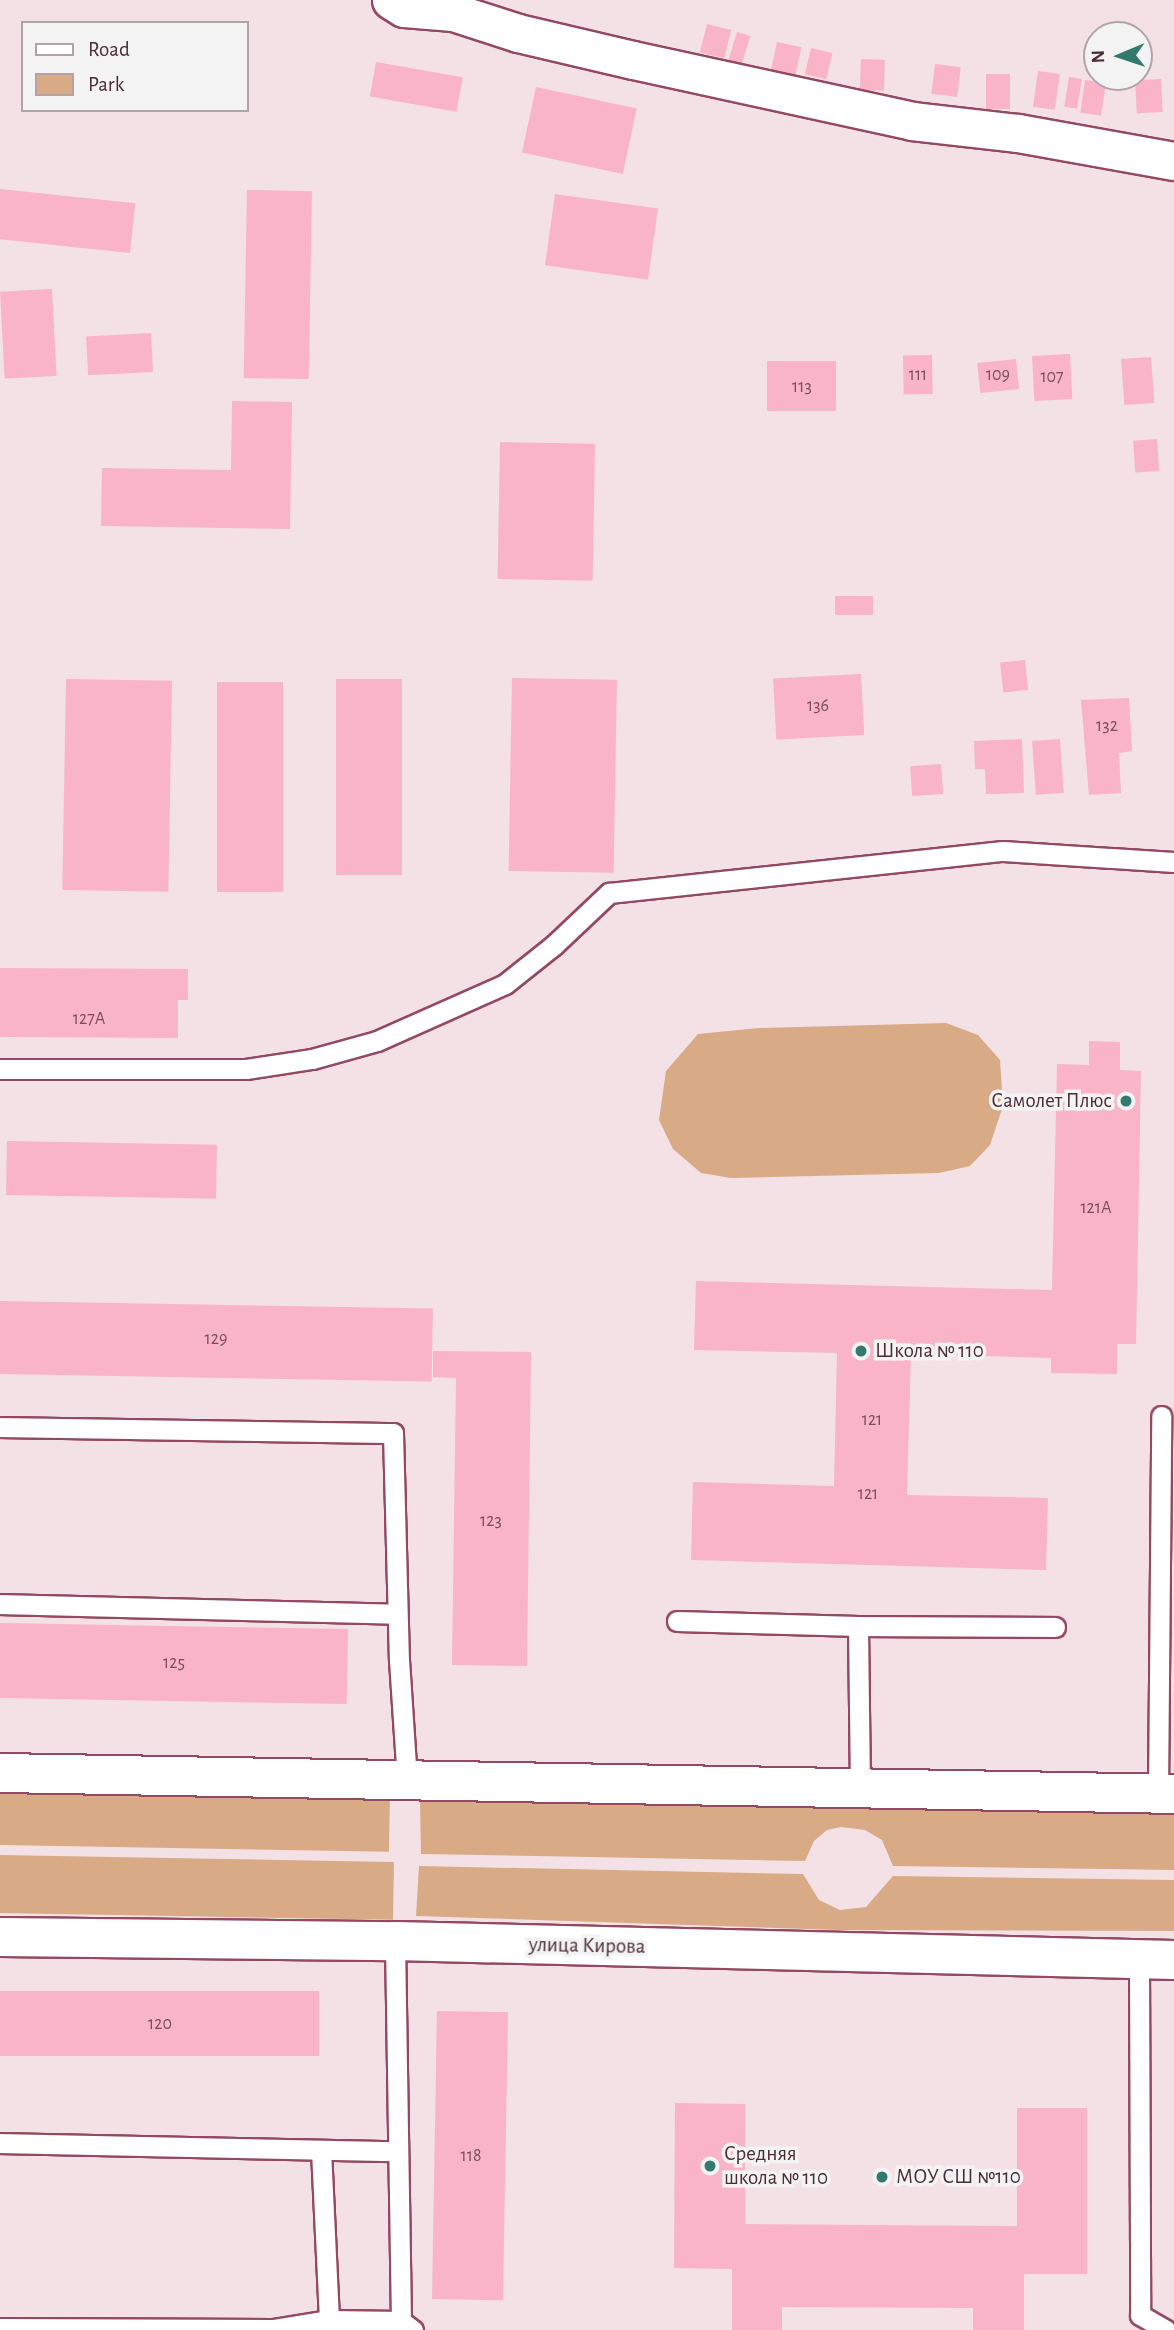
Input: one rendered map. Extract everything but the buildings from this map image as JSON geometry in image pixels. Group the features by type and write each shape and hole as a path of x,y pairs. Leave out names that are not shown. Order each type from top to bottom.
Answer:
{"main road":[{"path":"0,1773 1166,1794"},
{"name":"улица Кирова","path":"0,1937 395,1941 1156,1960"}],"street":[{"path":"391,0 404,8 453,12 518,33 912,121 1018,133 1174,161"}],"lane":[{"path":"0,1069 246,1069 312,1059 377,1041 505,984 554,945 609,893 695,881 1003,850 1174,862"},
{"path":"1161,1416 1166,1794"},
{"path":"0,1427 393,1433 397,1614 407,1780"},
{"path":"0,1604 397,1614"},
{"path":"677,1621 858,1626 1055,1627"},
{"path":"858,1626 860,1789"},
{"path":"0,2328 274,2329 329,2319 407,2325 397,2151 395,1941"},
{"path":"1156,1960 1141,2322 1166,2330"},
{"path":"0,2143 397,2151"},
{"path":"321,2150 329,2319"}],"green space":[{"path":"946,1023 978,1035 1000,1060 1003,1106 990,1145 970,1166 939,1173 731,1178 701,1173 673,1149 659,1120 666,1071 698,1034 759,1028"},
{"path":"0,1789 390,1796 389,1852 0,1845"},
{"path":"420,1800 1174,1813 1174,1870 893,1866 882,1840 865,1830 841,1827 827,1830 814,1841 805,1861 421,1854"},
{"path":"0,1855 394,1862 393,1920 0,1913"},
{"path":"419,1866 803,1874 819,1900 840,1910 866,1907 893,1876 1174,1880 1174,1931 840,1930 416,1916"}],"place":[{"name":"Самолет Плюс","path":"1126,1101"},
{"name":"Школа № 110","path":"861,1351"},
{"name":"Средняя школа № 110","path":"710,2166"},
{"name":"МОУ СШ №110","path":"882,2177"}]}
